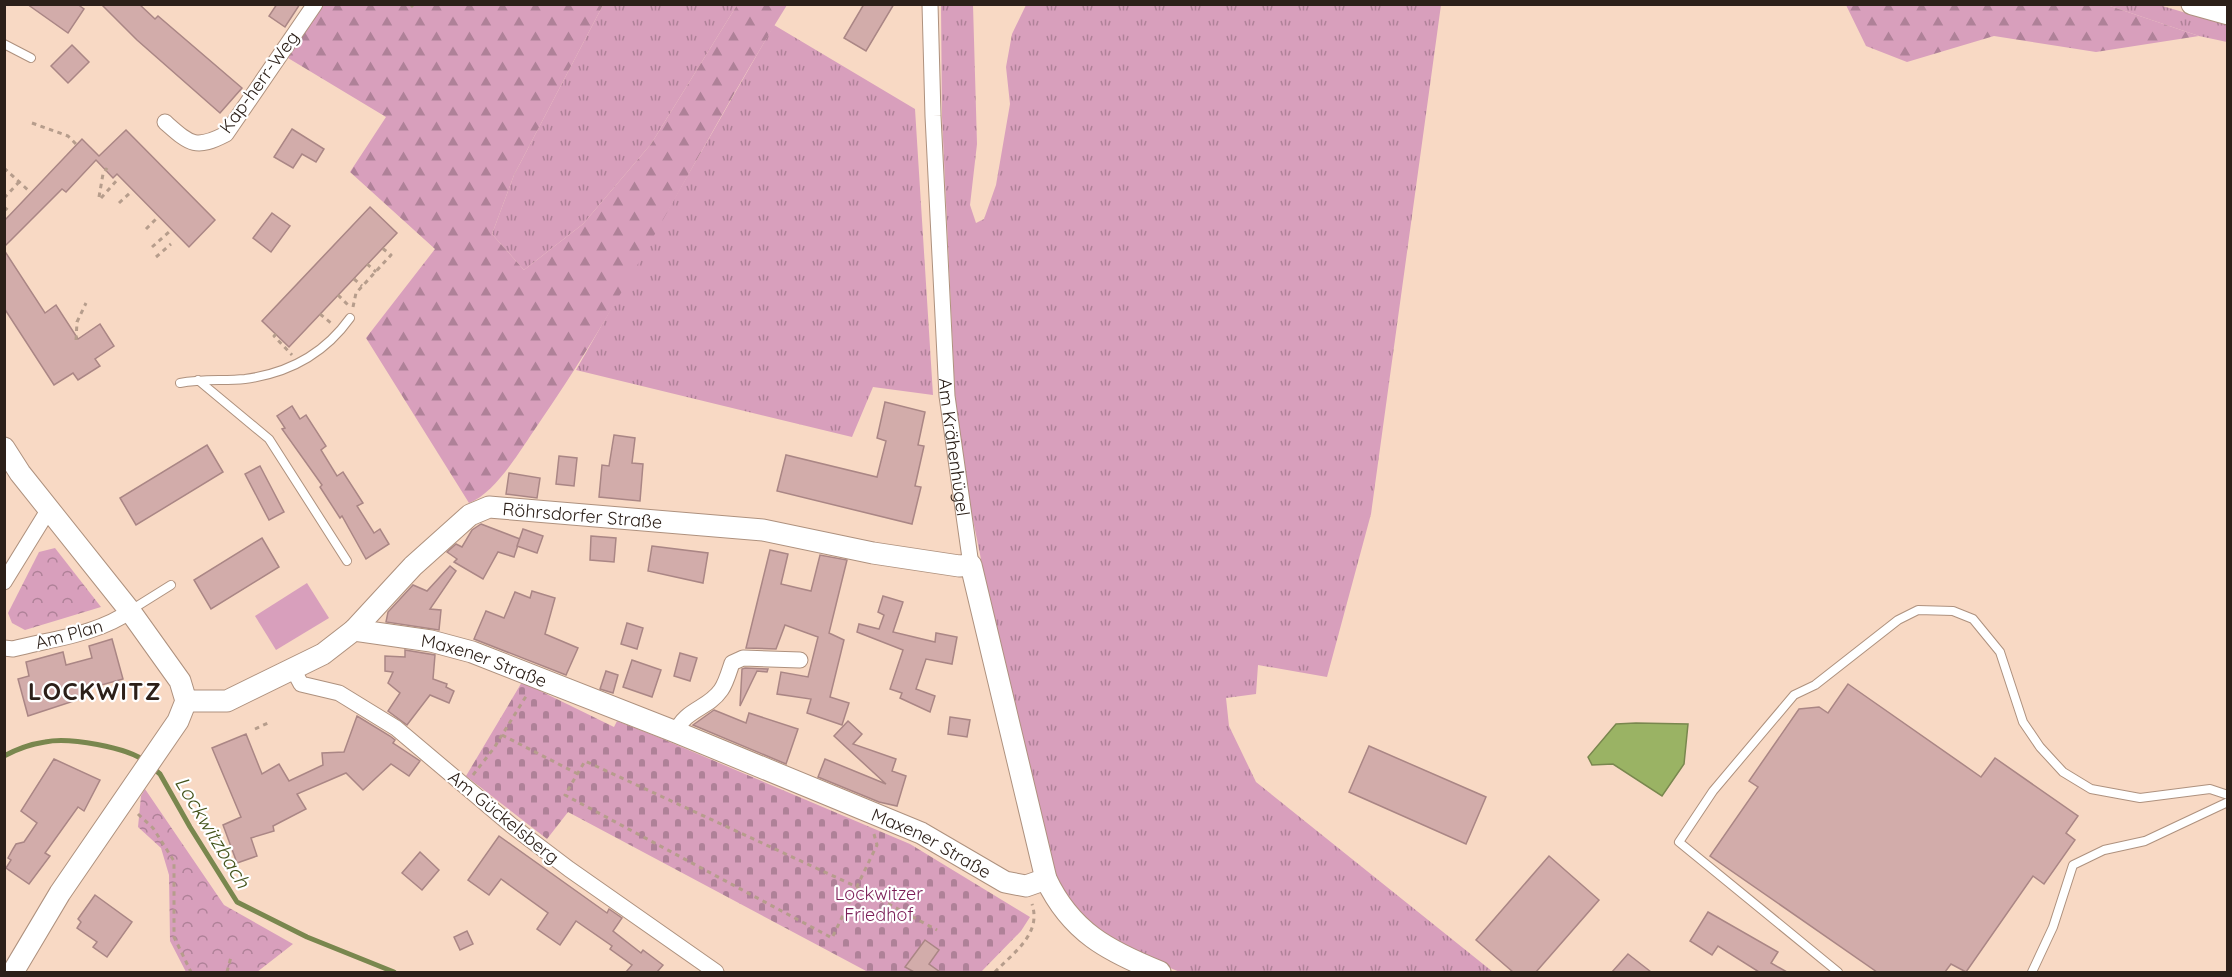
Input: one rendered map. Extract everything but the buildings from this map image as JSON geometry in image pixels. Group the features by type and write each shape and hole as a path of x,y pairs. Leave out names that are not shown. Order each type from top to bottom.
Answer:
{"street":[{"name":"Kap-herr-Weg","path":"165,122 188,141 205,145 226,134 315,4"},
{"name":"Am Krähenhügel","path":"930,4 933,116 947,396 971,565 1036,883"},
{"path":"2192,4 2228,14"},
{"path":"4,448 130,611 180,681 186,701 178,721 60,893 14,972"},
{"name":"Röhrsdorfer Straße","path":"186,701 227,701 323,654 354,630 413,566 470,515 489,507 763,530 873,553 959,566 971,565"},
{"path":"4,582 49,509"},
{"name":"Am Plan","path":"4,648 13,649 116,622 130,611"},
{"name":"Maxener Straße","path":"354,630 431,641 472,652 676,732 921,833 1005,882 1036,883"},
{"path":"676,732 680,721 692,710 721,691 732,663 743,658 800,660"},
{"name":"Am Gückelsberg","path":"293,669 301,684 339,693 366,707 396,728 464,786 569,869 716,972"},
{"path":"1036,883 1092,939 1160,972"}],"lane":[{"path":"4,44 31,58"},
{"path":"180,383 198,380 246,379 280,371 314,356 333,341 350,318"},
{"path":"198,380 269,439 346,561"},
{"path":"130,611 171,585"},
{"path":"1838,972 1679,842 1713,791 1794,695 1815,685 1898,620 1918,610 1953,611 1973,619 2000,652 2023,722 2040,747 2062,772 2091,789 2140,798 2210,789 2228,795"},
{"path":"2032,972 2053,927 2073,865 2104,850 2145,841 2228,801"}],"path":[{"path":"32,123 68,136 77,145"},
{"path":"4,168 28,190"},
{"path":"107,168 103,174 100,197 118,179"},
{"path":"4,198 19,182"},
{"path":"119,203 130,193"},
{"path":"4,207 10,212"},
{"path":"146,230 157,218"},
{"path":"152,247 170,231"},
{"path":"156,257 171,244"},
{"path":"338,296 352,309 356,293 391,255 382,248"},
{"path":"367,264 376,272"},
{"path":"354,279 362,286"},
{"path":"76,340 77,322 86,303"},
{"path":"276,334 274,336 299,362"},
{"path":"464,786 502,735 536,679"},
{"path":"255,729 268,723"},
{"path":"502,735 578,774"},
{"path":"878,815 872,828 877,845 857,887 832,938 565,795 585,761 857,887 938,930"},
{"path":"122,801 153,828 174,861 174,937 191,972"},
{"path":"995,972 1030,936 1036,916 1036,883"},
{"path":"227,972 231,957"}],"green space":[{"path":"323,5 603,5 514,175 492,234 524,270 583,224 651,144 737,5 787,5 571,375 507,469 489,490 469,503 366,338 435,249 350,172 386,117 288,58"},
{"path":"603,5 737,5 651,144 583,224 524,270 492,234 514,175"},
{"path":"941,5 973,5 977,144 970,205 976,223 984,219 996,185 1010,104 1006,67 1012,34 1026,5 1441,5 1371,514 1327,677 1258,665 1256,694 1226,698 1229,726 1256,782 1493,972 1180,972 1125,948 1094,927 1068,899 1057,881 983,569 964,476 955,394 942,117"},
{"path":"1846,5 2107,5 2199,36 2096,52 1994,36 1907,62 1866,46"},
{"path":"2107,5 2159,5 2227,25 2227,42 2199,36"},
{"path":"774,25 915,109 933,395 873,387 852,437 576,370"},
{"path":"55,548 101,607 25,630 12,623 8,613 39,552"},
{"path":"307,583 329,618 276,650 255,616"},
{"name":"Lockwitzer Friedhof","path":"522,682 614,727 617,721 658,737 910,844 1030,917 1021,931 981,972 868,972 568,812 547,839 466,776"},
{"path":"145,789 224,905 293,944 257,972 186,972 170,941 169,875 161,848 138,827 141,796"}],"shaded area":[{"path":"1616,724 1688,724 1684,764 1662,796 1613,764 1592,765 1588,757"}],"waterway":[{"name":"Lockwitzbach","path":"4,756 35,744 68,741 112,748 146,762"},
{"name":"Lockwitzbach","path":"153,768 160,774 237,902 307,937 394,972"}],"district":[{"name":"LOCKWITZ","path":"95,691"}]}
